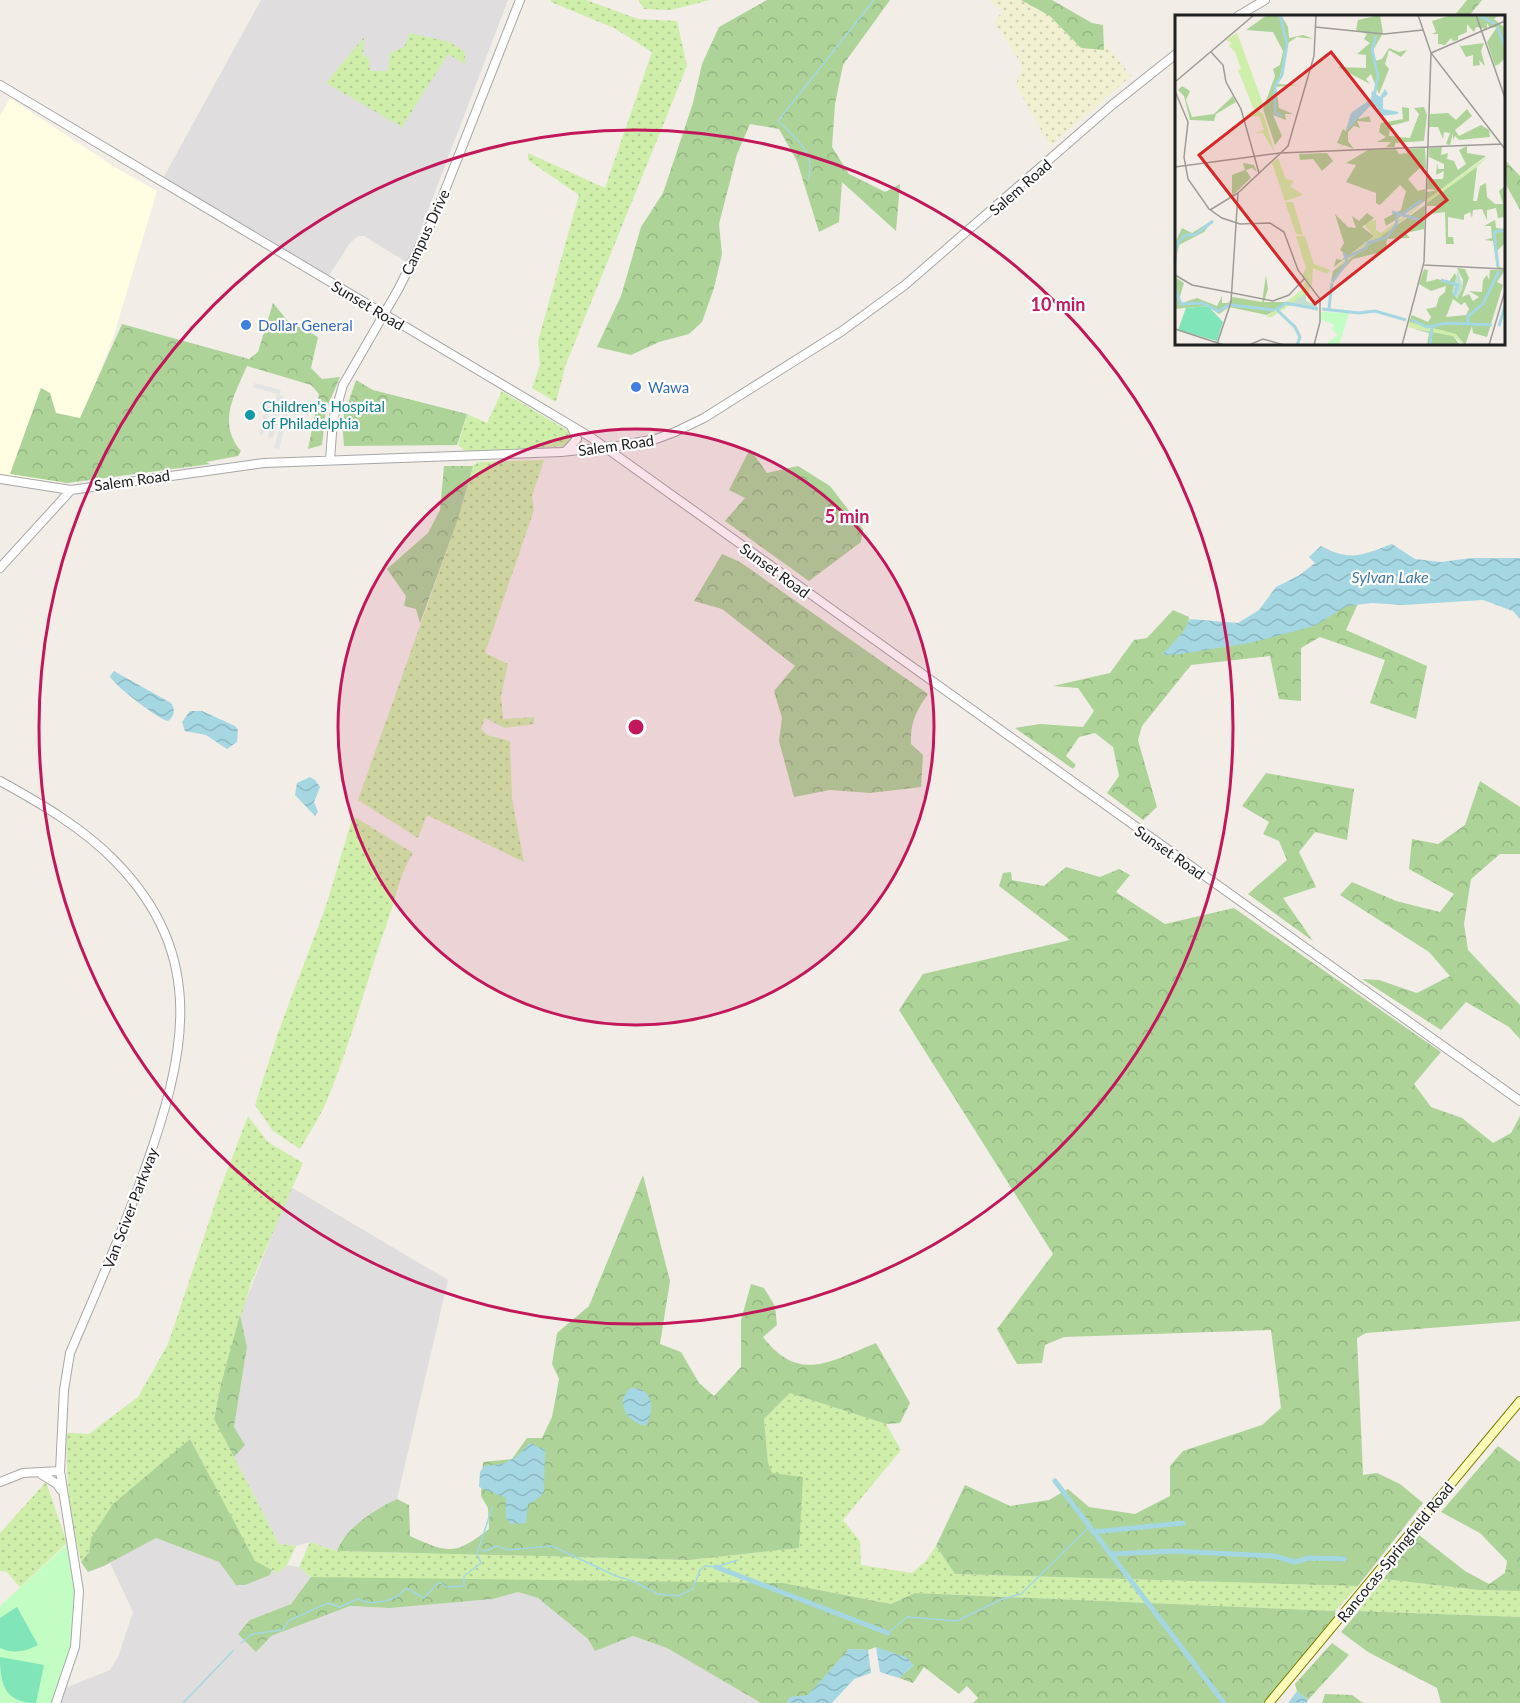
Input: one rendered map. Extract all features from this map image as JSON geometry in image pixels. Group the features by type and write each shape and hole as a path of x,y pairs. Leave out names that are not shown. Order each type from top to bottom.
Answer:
{"main road":[{"name":"Rancocas-Springfield Road","path":"1269,1703 1520,1401"}],"street":[{"name":"Campus Drive","path":"330,460 333,420 340,393 443,197 520,0"},
{"path":"1240,15 1265,0"},
{"name":"Salem Road","path":"0,479 71,490 244,465 566,452 656,439 696,423 861,319 914,279 1112,105 1175,55"},
{"name":"Sunset Road","path":"0,85 606,448 1520,1101"},
{"path":"566,452 577,439 569,424"},
{"path":"30,484 55,494 59,501"},
{"path":"0,568 71,490"},
{"name":"Van Sciver Parkway","path":"0,781 86,835 124,870 146,900 160,925 180,987 181,1041 168,1102 127,1218 70,1353 64,1390 60,1471 76,1559 79,1591 75,1647 57,1703"},
{"path":"0,1482 23,1473 60,1471"},
{"path":"38,1472 57,1484 62,1492"}],"shaded area":[{"path":"261,0 508,0 408,263 364,236 358,236 350,243 326,280 161,182"},
{"path":"10,98 113,166 157,191 114,335 58,482 0,475 0,116"},
{"path":"254,383 281,390 279,395 284,397 273,438 268,437 277,394 253,387"},
{"path":"267,402 271,403 263,435 259,434"},
{"path":"284,409 289,411 279,449 274,448"},
{"path":"291,1187 448,1280 397,1499 386,1504 341,1540 337,1551 310,1542 296,1546 279,1544 234,1457 244,1445 234,1427 247,1347 240,1315"},
{"path":"156,1538 219,1562 236,1585 245,1585 270,1575 272,1570 278,1573 287,1565 299,1567 311,1577 291,1604 250,1620 271,1636 350,1606 390,1608 493,1599 518,1592 538,1598 588,1639 595,1651 633,1636 667,1648 761,1703 56,1703 63,1689 110,1670 118,1657 133,1612 110,1563"}],"green space":[{"path":"551,0 586,0 638,19 677,21 687,66 566,364 556,402 532,388 540,365 538,341 579,195 528,160 528,153 605,188 652,52 614,28 551,2"},
{"path":"638,0 710,0 671,10 644,9"},
{"path":"767,0 890,0 843,65 835,104 832,147 849,174 885,192 900,184 896,231 842,182 839,222 819,232 797,161 779,129 750,124 737,154 719,224 722,254 714,288 702,322 689,334 659,342 631,355 597,347 621,296 641,227 663,193 693,103 702,64 719,27"},
{"path":"989,0 1040,0 1081,44 1093,50 1104,43 1131,76 1050,146 1016,85 1022,65 994,22 1003,11"},
{"path":"1021,0 1052,0 1092,23 1103,25 1104,50 1081,48 1050,16"},
{"path":"1467,0 1482,0 1470,15 1455,15"},
{"path":"410,33 449,42 465,52 465,64 448,54 402,127 326,83 364,37 363,55 369,59 370,71 388,71 390,53 404,47"},
{"path":"1505,160 1520,176 1520,210 1505,183"},
{"path":"273,303 287,320 318,337 311,368 322,379 340,377 326,410 322,445 308,449 319,394 311,385 247,366 230,409 230,430 241,451 238,456 206,462 210,464 67,483 10,474 41,388 50,393 56,413 80,418 122,324 249,359 258,352"},
{"path":"356,380 373,390 467,414 457,445 344,446 342,421"},
{"path":"502,391 573,434 569,446 466,452 458,445 467,414 487,423"},
{"path":"750,449 767,473 798,466 830,486 863,529 861,542 809,581 725,521 745,498 729,490"},
{"path":"544,460 532,496 534,510 485,653 508,664 501,696 503,719 534,717 534,724 505,728 485,718 481,729 487,735 510,741 512,799 524,862 427,815 418,838 358,800 458,519 473,466 477,462"},
{"path":"444,466 473,466 458,519 420,623 416,609 404,606 406,596 387,569 428,533 440,510"},
{"path":"722,554 740,562 928,694 915,718 911,737 911,744 923,755 921,787 870,793 830,790 794,797 779,741 782,718 774,691 795,666 722,609 694,601"},
{"path":"1360,599 1346,630 1427,666 1416,719 1370,703 1385,660 1320,637 1301,648 1301,701 1279,699 1270,656 1191,665 1142,726 1138,740 1157,807 1143,820 1107,793 1119,776 1113,747 1095,733 1079,737 1066,756 1076,765 1073,769 1015,728 1040,724 1083,727 1094,711 1078,688 1053,686 1110,673 1134,640 1147,638 1173,610 1189,617 1186,647"},
{"path":"1266,773 1354,789 1347,840 1315,832 1299,852 1316,887 1283,898 1313,941 1248,894 1287,860 1279,841 1263,834 1269,822 1242,806"},
{"path":"1480,781 1520,807 1520,854 1500,854 1471,879 1464,924 1468,950 1520,1005 1520,1039 1509,1027 1466,1002 1441,1030 1362,979 1379,980 1417,993 1450,976 1429,952 1340,895 1352,882 1396,901 1440,912 1454,894 1409,869 1412,839 1438,844 1465,825"},
{"path":"353,816 413,853 401,879 334,1083 322,1111 300,1149 273,1131 255,1105 279,1030 326,906"},
{"path":"1066,867 1100,877 1119,869 1130,875 1116,892 1165,924 1234,908 1441,1052 1414,1084 1431,1107 1462,1118 1493,1143 1511,1133 1520,1116 1520,1321 1366,1333 1357,1338 1363,1475 1377,1473 1400,1484 1423,1503 1358,1586 955,1574 936,1546 965,1485 1010,1506 1049,1500 1068,1489 1089,1507 1135,1514 1170,1496 1170,1466 1183,1451 1262,1425 1281,1408 1271,1330 1064,1337 1045,1345 1042,1363 1017,1364 997,1329 1053,1254 899,1010 923,974 1070,940 999,886 1003,873 1011,872 1012,880 1044,886"},
{"path":"248,1116 268,1142 303,1163 251,1283 221,1384 214,1418 279,1544 296,1546 287,1565 278,1573 255,1562 190,1439 91,1538 89,1552 81,1562 70,1498 67,1433 89,1434 138,1397 168,1344 219,1192"},
{"path":"643,1175 670,1281 660,1344 681,1352 699,1383 714,1396 741,1367 741,1320 751,1284 764,1288 775,1306 777,1325 763,1337 776,1351 790,1360 803,1364 816,1364 876,1343 910,1403 900,1423 886,1424 790,1393 764,1419 768,1463 772,1473 803,1477 799,1548 689,1560 337,1551 354,1527 397,1499 409,1505 410,1536 443,1549 468,1544 489,1529 488,1508 481,1496 483,1462 512,1459 527,1438 542,1438 552,1417 559,1379 552,1364 557,1333 589,1306"},
{"path":"240,1315 247,1347 234,1427 245,1445 234,1457 214,1419"},
{"path":"790,1393 886,1424 901,1450 843,1520 860,1541 861,1565 912,1573 926,1561 936,1546 955,1574 1358,1586 1335,1611 916,1593 891,1604 783,1583 366,1579 311,1577 299,1567 310,1542 337,1551 689,1560 799,1548 768,1463 764,1419"},
{"path":"190,1439 255,1561 272,1570 270,1575 245,1585 236,1585 219,1562 156,1538 88,1572 81,1562 89,1552 91,1538 113,1504"},
{"path":"1498,1446 1520,1462 1520,1591 1479,1590 1383,1579 1419,1535 1465,1571 1489,1584 1505,1573 1507,1561 1480,1533 1441,1512"},
{"path":"46,1482 67,1543 20,1587 7,1572 0,1571 0,1533"},
{"path":"72,1540 78,1631 55,1703 0,1703 0,1606"},
{"path":"311,1577 783,1583 891,1604 915,1593 1335,1611 1336,1616 1264,1703 973,1703 978,1698 967,1686 959,1694 924,1667 913,1683 899,1678 914,1665 876,1647 868,1650 849,1649 808,1696 791,1697 786,1703 761,1703 667,1648 633,1636 595,1651 588,1639 538,1598 518,1592 493,1599 390,1608 350,1606 271,1636 256,1652 238,1634 250,1620 291,1604"},
{"path":"1383,1579 1479,1590 1520,1591 1520,1617 1359,1611 1367,1597"},
{"path":"17,1607 38,1645 24,1651 14,1652 0,1648 0,1618"},
{"path":"1359,1611 1520,1617 1520,1703 1441,1703 1437,1688 1368,1652 1341,1632"},
{"path":"1332,1643 1349,1655 1308,1700 1297,1691 1295,1684"},
{"path":"0,1657 44,1665 36,1703 17,1700 6,1690 1,1676"},
{"path":"1325,1694 1352,1695 1363,1703 1322,1703"}],"water":[{"name":"Sylvan Lake","path":"1392,544 1415,559 1441,562 1471,558 1520,558 1520,619 1513,611 1483,600 1403,605 1372,603 1347,606 1314,626 1250,643 1162,655 1183,632 1190,619 1238,623 1259,610 1276,587 1298,576 1315,563 1309,557 1321,546 1341,554 1356,555"},
{"path":"114,671 171,703 174,711 172,717 168,721 163,719 128,694 110,676"},
{"path":"190,711 202,711 235,726 238,730 237,742 227,749 206,735 185,731 182,722"},
{"path":"310,777 320,787 314,802 318,812 315,816 295,795 297,783"},
{"path":"630,1388 638,1388 648,1395 651,1413 645,1426 632,1419 624,1408 623,1398"},
{"path":"530,1443 545,1450 544,1491 539,1498 528,1504 526,1523 511,1524 506,1518 506,1498 479,1487 480,1472 484,1466 502,1464 515,1458"},
{"path":"876,1647 906,1657 914,1665 899,1678 880,1672"},
{"path":"849,1649 868,1650 871,1673 854,1679 832,1703 786,1703 790,1697 808,1695"},
{"path":"1297,1691 1308,1700 1306,1703 1288,1703"}],"waterway":[{"path":"808,180 810,162 807,154 778,121 874,0"},
{"path":"1055,1481 1224,1703"},
{"path":"241,1643 252,1634 282,1630 290,1620 328,1603 340,1607 358,1599 369,1603 386,1601 398,1596 406,1588 424,1598 439,1582 446,1587 464,1586 464,1576 481,1563 477,1554 492,1508"},
{"path":"1093,1532 1183,1523"},
{"path":"888,1633 907,1617 957,1621 1002,1599 1021,1594 1089,1527"},
{"path":"481,1550 486,1551 496,1546 508,1550 552,1546 658,1594 678,1596 693,1589 700,1570 705,1566 716,1567 738,1560"},
{"path":"1110,1554 1173,1551 1274,1556 1295,1562 1309,1558 1345,1559"},
{"path":"716,1567 888,1633"},
{"path":"183,1703 233,1651"}],"place":[{"name":"Dollar General","path":"246,325"},
{"name":"Wawa","path":"636,387"},
{"name":"Children's Hospital of Philadelphia","path":"250,415"}]}
